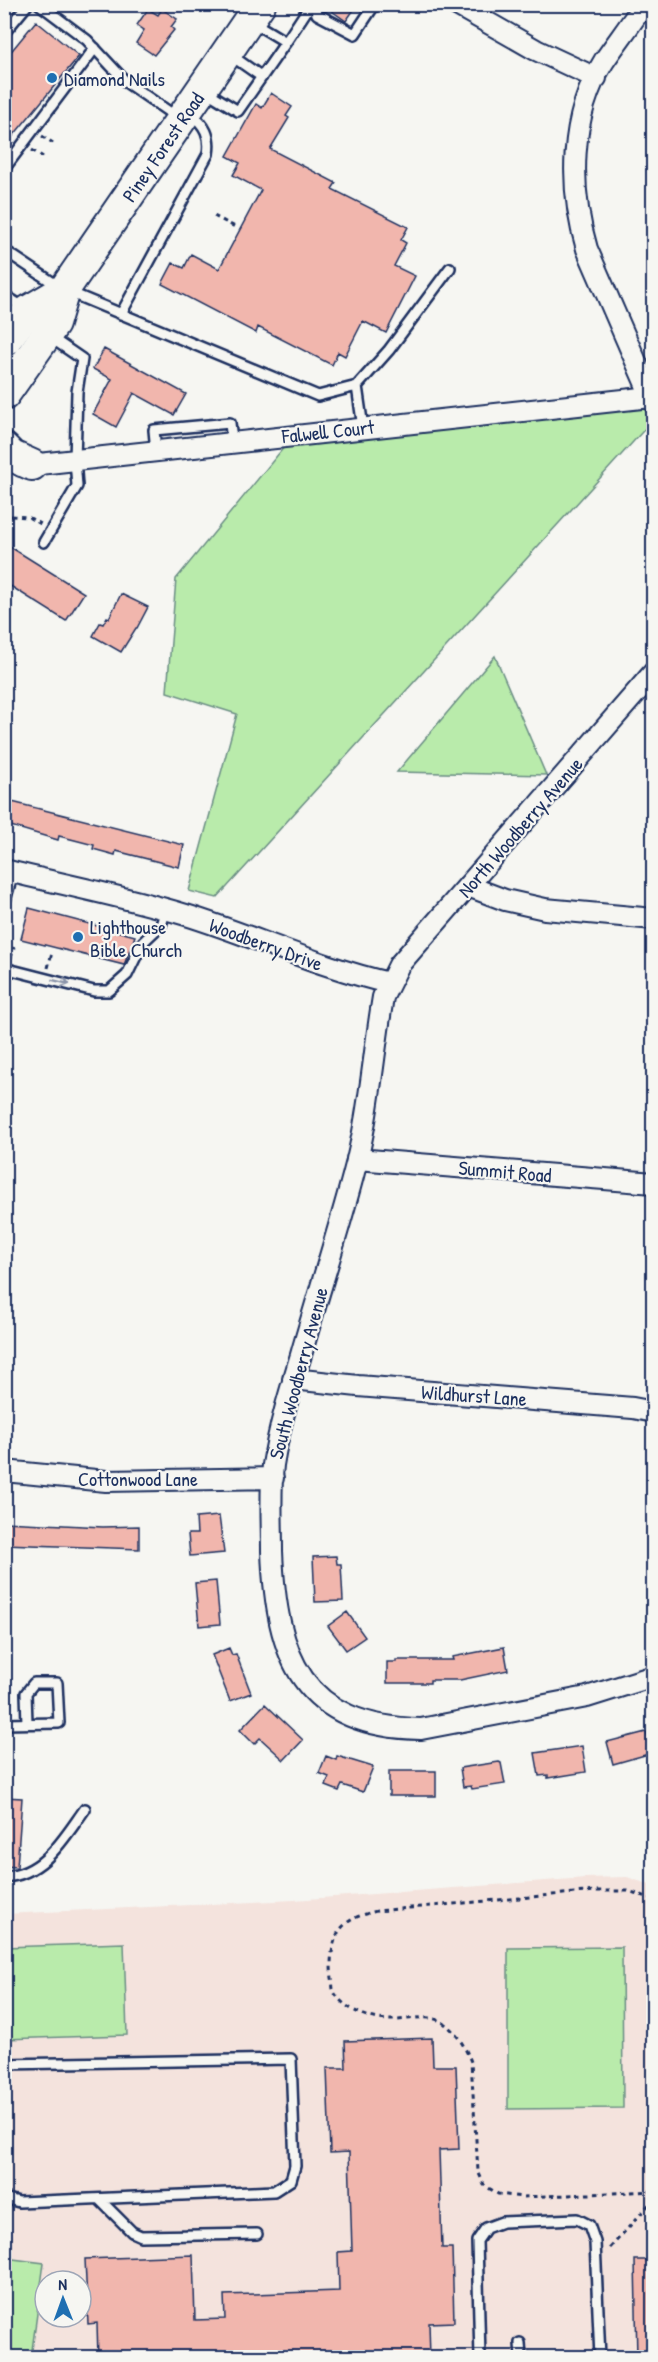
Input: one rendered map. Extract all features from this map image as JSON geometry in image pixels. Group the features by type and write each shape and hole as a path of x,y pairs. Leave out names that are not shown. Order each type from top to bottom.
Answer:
{"main road":[{"name":"Piney Forest Road","path":"5,387 54,324 64,290 255,12"},
{"name":"Piney Forest Road","path":"12,320 64,290"},
{"path":"5,387 12,351 12,320"},
{"path":"4,448 12,456 14,467"}],"street":[{"path":"455,4 536,51 596,78"},
{"path":"644,4 603,63 596,78 579,132 575,163 575,194 586,249 652,400"},
{"name":"Falwell Court","path":"14,467 363,428 652,400"},
{"name":"North Woodberry Avenue","path":"389,983 399,965 468,886 645,696 654,672"},
{"name":"Woodberry Drive","path":"9,871 165,910 233,931 312,962 389,983"},
{"path":"468,886 505,900 545,909 654,919"},
{"name":"South Woodberry Avenue","path":"389,983 383,997 357,1159 281,1423 273,1478 273,1582 285,1647 297,1669 327,1705 346,1716 368,1724 386,1727 421,1729 587,1697 654,1676"},
{"name":"Summit Road","path":"357,1159 654,1184"},
{"name":"Wildhurst Lane","path":"293,1379 633,1407 654,1412"},
{"name":"Cottonwood Lane","path":"4,1471 106,1481 273,1478"}],"lane":[{"path":"4,33 28,4"},
{"path":"39,4 95,48 127,83 189,106 238,111 313,4"},
{"path":"313,4 317,14 355,34 375,4"},
{"path":"255,12 286,42"},
{"path":"4,169 95,48"},
{"path":"227,53 262,77"},
{"path":"121,314 208,154 210,143 207,130 189,106"},
{"path":"4,250 64,290 318,396 357,386 389,350 450,268"},
{"path":"44,542 77,486 75,460 77,392 82,359 46,334"},
{"path":"357,386 363,428"},
{"path":"4,905 9,871"},
{"path":"4,968 94,991 109,991 127,975 143,942 161,925 165,910"},
{"path":"4,1724 59,1723 57,1683 34,1683 26,1693 27,1723"},
{"path":"4,1876 24,1873 39,1865 53,1853 85,1809"},
{"path":"4,2064 291,2059 295,2166 291,2180 274,2191 19,2202 4,2198"},
{"path":"99,2199 132,2232 141,2236 257,2234"},
{"path":"480,2358 477,2241 486,2228 502,2222 577,2219 589,2225 595,2242 600,2358"},
{"path":"520,2343 521,2358"}],"path":[{"path":"214,216 235,226"},
{"path":"11,516 28,517 51,530"},
{"path":"654,1899 627,1891 596,1891 377,1911 357,1915 339,1931 332,1948 331,1969 334,1992 349,2007 368,2017 390,2020 427,2018 444,2023 465,2047 471,2061 478,2170 484,2185 498,2193 523,2197 654,2190"},
{"path":"610,2258 610,2247 654,2199"}],"shaded area":[{"path":"627,1877 653,1886 653,2357 5,2357 4,1914 294,1900 585,1878"}],"green space":[{"path":"653,403 653,420 217,898 189,891 237,714 167,692 176,579 294,435"},
{"path":"495,656 546,775 397,772"},
{"path":"124,1943 127,2035 5,2039 5,1947"},
{"path":"622,1947 623,2108 508,2109 508,1948"},
{"path":"5,2258 44,2263 43,2269 33,2269 33,2329 35,2329 31,2357 5,2357"}],"building":[{"path":"322,4 358,4 346,21"},
{"path":"148,9 158,15 162,9 177,19 171,27 174,30 154,55 136,43 144,30 137,25"},
{"path":"36,21 79,56 4,147 4,60"},
{"path":"271,93 292,107 286,116 289,118 270,149 336,183 332,189 408,227 401,240 406,243 394,266 415,276 386,333 363,321 345,356 338,352 332,365 258,327 256,333 162,284 173,263 184,268 191,254 219,269 261,190 233,175 240,163 227,156 256,104 262,108"},
{"path":"104,349 186,394 174,415 134,393 116,427 93,414 112,379 93,369"},
{"path":"4,543 84,593 66,621 4,582"},
{"path":"121,594 148,607 121,652 93,636 100,623 103,624 107,617 109,618"},
{"path":"4,800 184,845 179,867 116,851 115,855 93,849 94,845 59,836 58,840 4,824"},
{"name":"Lighthouse Bible Church","path":"29,908 135,936 124,965 21,939"},
{"path":"219,1516 224,1553 190,1556 188,1534 197,1534 196,1518"},
{"path":"4,1522 103,1527 139,1526 139,1549 4,1544"},
{"path":"336,1556 337,1564 341,1564 343,1601 315,1602 313,1557"},
{"path":"216,1581 220,1624 199,1626 195,1583"},
{"path":"347,1612 365,1637 346,1650 328,1626"},
{"path":"504,1647 508,1670 460,1680 387,1683 387,1662 453,1660 452,1657"},
{"path":"229,1648 232,1655 236,1654 251,1693 230,1701 212,1655"},
{"path":"265,1704 303,1740 284,1760 260,1738 254,1744 240,1730"},
{"path":"646,1732 652,1753 613,1764 607,1742"},
{"path":"582,1746 586,1772 548,1778 548,1775 539,1776 535,1753"},
{"path":"326,1756 336,1760 337,1756 373,1767 363,1792 342,1785 339,1791 326,1786 329,1777 319,1773"},
{"path":"499,1762 505,1784 472,1789 471,1786 463,1787 460,1768"},
{"path":"389,1771 436,1771 436,1796 389,1796"},
{"path":"4,1797 22,1798 17,1867 4,1866"},
{"path":"432,2038 433,2066 456,2066 459,2149 439,2150 442,2248 452,2248 454,2322 429,2323 430,2358 98,2358 97,2323 93,2323 93,2269 85,2269 85,2259 193,2255 195,2320 225,2319 224,2295 339,2291 338,2252 352,2251 349,2152 330,2153 327,2068 346,2068 345,2041"},
{"path":"635,2260 654,2260 654,2358 637,2358"}],"place":[{"name":"Diamond Nails","path":"52,78"},
{"name":"Lighthouse Bible Church","path":"78,937"}]}
